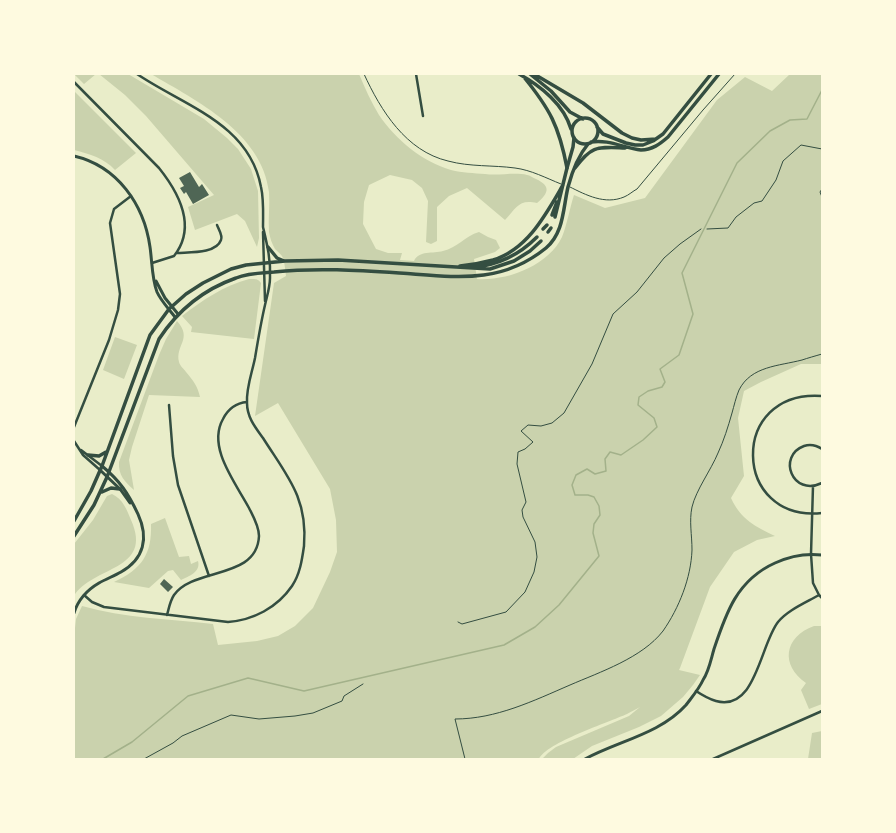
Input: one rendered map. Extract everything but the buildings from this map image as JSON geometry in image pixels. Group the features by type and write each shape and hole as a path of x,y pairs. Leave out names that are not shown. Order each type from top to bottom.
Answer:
{"main road":[{"path":"519,74 544,91 551,98 566,118 574,138 573,147 554,216"},
{"path":"530,74 551,91 570,112 583,119 591,120 603,134 626,143 643,145 658,139 663,134 711,74"},
{"path":"534,74 582,103 622,133 632,138 641,140 658,139"},
{"path":"575,168 587,153 592,150 611,148 647,150 663,142 719,74"},
{"path":"523,76 538,94 552,116 562,142 567,168"},
{"path":"572,130 575,123 583,119"},
{"path":"74,536 88,516 100,494 159,339 177,315 192,302 222,284 236,278 270,272 314,269 470,277 493,274 516,267 548,247 559,229 568,186 583,151 597,136 596,127"},
{"path":"574,138 582,144 599,141 634,149"},
{"path":"453,267 478,264 494,260 513,249 531,234 539,224 563,185"},
{"path":"544,229 547,225"},
{"path":"548,232 551,228"},
{"path":"465,268 488,265 502,261 517,253 537,237"},
{"path":"74,521 102,466 150,335 170,308 186,294 231,269 246,265 270,262 338,260 490,269 508,264 525,254 541,241"},
{"path":"268,246 277,258 285,261"},
{"path":"88,455 99,456 104,454 108,449"},
{"path":"100,494 106,489 115,487 120,489"}],"street":[{"path":"136,74 209,116 241,143 252,160 260,179 263,197 263,273 265,305"},
{"path":"416,74 422,116"},
{"path":"74,82 155,164 179,199 185,218 183,239 177,253 174,256 152,263"},
{"path":"74,156 90,161 109,172 131,196 139,208 148,232 154,278 170,308 177,315"},
{"path":"74,427 109,340 118,310 120,294 110,223 114,209 131,196"},
{"path":"177,253 200,252 211,249 217,245 221,241 221,236 217,225"},
{"path":"84,595 92,602 104,606 228,622 248,619 268,609 288,592 298,574 303,552 305,533 303,510 300,499 249,417 247,402 269,288 270,262 263,227"},
{"path":"822,396 792,398 770,412 762,422 756,434 753,448 753,464 757,479 765,492 775,501 788,509 801,513 822,513"},
{"path":"167,615 170,603 178,591 199,578 228,571 243,563 254,551 259,537 258,530 252,513 222,458 218,440 219,427 225,415 236,405 247,402"},
{"path":"169,405 173,456 178,485 208,576"},
{"path":"74,440 88,461 120,489 135,509"},
{"path":"822,449 814,445 802,447 794,453 790,462 790,471 794,478 803,485 813,486 822,483"},
{"path":"74,613 78,603 84,595 100,582 130,566 142,550 144,538 141,522 124,488 109,472 78,447"},
{"path":"813,486 811,554 813,583 822,598"},
{"path":"585,759 661,724 678,713 696,692 707,672 726,613 742,588 756,575 771,565 793,556 811,554 822,555"},
{"path":"696,692 722,702 734,700 740,697 745,693 753,678 769,637 778,622 790,612 819,595"},
{"path":"713,759 822,712"}],"lane":[{"path":"364,74 388,119 418,148 432,156 469,165 516,168 568,186 590,198 609,200 624,197 637,189 702,110 734,74"}],"path":[{"path":"707,229 728,228 736,216 754,203 762,201 776,180 783,161 802,145 822,149"},
{"path":"822,189 820,192 822,197"},
{"path":"458,622 462,624 506,612 525,592 534,572 537,557 535,542 523,517 522,510 526,502 526,496 517,464 518,452 525,449 533,442 521,431 528,425 541,426 552,423 564,413 592,364 613,314 637,292 664,258 680,244 701,230"},
{"path":"465,759 455,719 483,717 540,698 609,668 636,654 651,643 662,632 669,621 688,578 692,550 690,526 692,508 726,435 739,390 745,381 757,371 775,365 822,354"},
{"path":"144,759 173,743 182,736 231,715 259,719 313,713 342,701 344,696 363,684"}],"green space":[{"path":"74,74 96,74 84,84"},
{"path":"99,74 128,74 204,119 238,149 251,169 258,191 259,238 257,247 245,221 237,214 195,230 188,207 214,195 146,116 125,95"},
{"path":"151,74 359,74 373,105 393,133 411,149 430,162 455,171 529,175 541,182 547,190 544,196 537,203 522,203 505,220 467,188 449,196 437,207 437,241 431,244 426,242 428,201 422,188 412,180 390,175 369,185 364,202 363,224 376,249 388,253 402,253 400,260 414,261 419,255 448,249 457,245 469,236 479,232 496,240 500,248 495,252 474,259 477,279 489,279 526,270 547,256 556,247 562,237 574,195 605,208 645,198 717,100 745,77 772,91 790,74 822,74 822,364 801,364 744,391 738,418 744,476 731,498 739,512 749,522 775,536 757,540 734,552 710,587 679,670 700,675 683,697 661,716 639,727 592,746 573,759 542,759 556,747 629,716 640,707 553,746 539,759 74,759 74,637 76,619 82,606 131,616 213,624 218,645 257,641 278,636 295,626 313,608 330,572 337,552 336,520 330,489 278,403 255,416 274,283 286,276 283,258 275,249 269,234 269,192 264,171 254,152 241,136 225,121 207,108"},
{"path":"74,91 136,153 115,170 101,159 74,150"},
{"path":"249,279 260,281 261,283 254,339 191,332 192,327 182,316 214,294 231,285"},
{"path":"177,321 182,327 184,333 178,356 179,362 195,384 200,397 149,395 129,460 134,490 123,478 119,467 119,462 159,355 166,339"},
{"path":"115,337 137,345 124,379 103,370"},
{"path":"112,494 122,502 131,520 136,537 134,549 128,559 83,586 74,596 74,544 93,520 107,496"},
{"path":"165,518 179,557 189,556 191,564 198,561 198,568 196,571 181,580 173,570 168,571 149,588 114,582 132,572 138,566 150,544 151,524"},
{"path":"814,626 822,626 822,704 809,709 801,690 806,683 792,668 789,660 789,652 791,644 796,637"},
{"path":"822,731 822,759 808,759 812,733"}],"waterway":[{"path":"103,759 132,742 188,696 248,678 304,691 504,645 535,627 559,605 599,556 593,533 594,524 600,515 599,506 594,497 588,495 575,495 572,485 576,475 587,469 595,474 606,471 605,459 610,452 621,455 643,440 657,427 654,418 638,405 639,397 648,391 662,387 665,382 660,369 679,355 693,314 682,273 737,163 770,131 790,120 807,119 822,90"}]}
